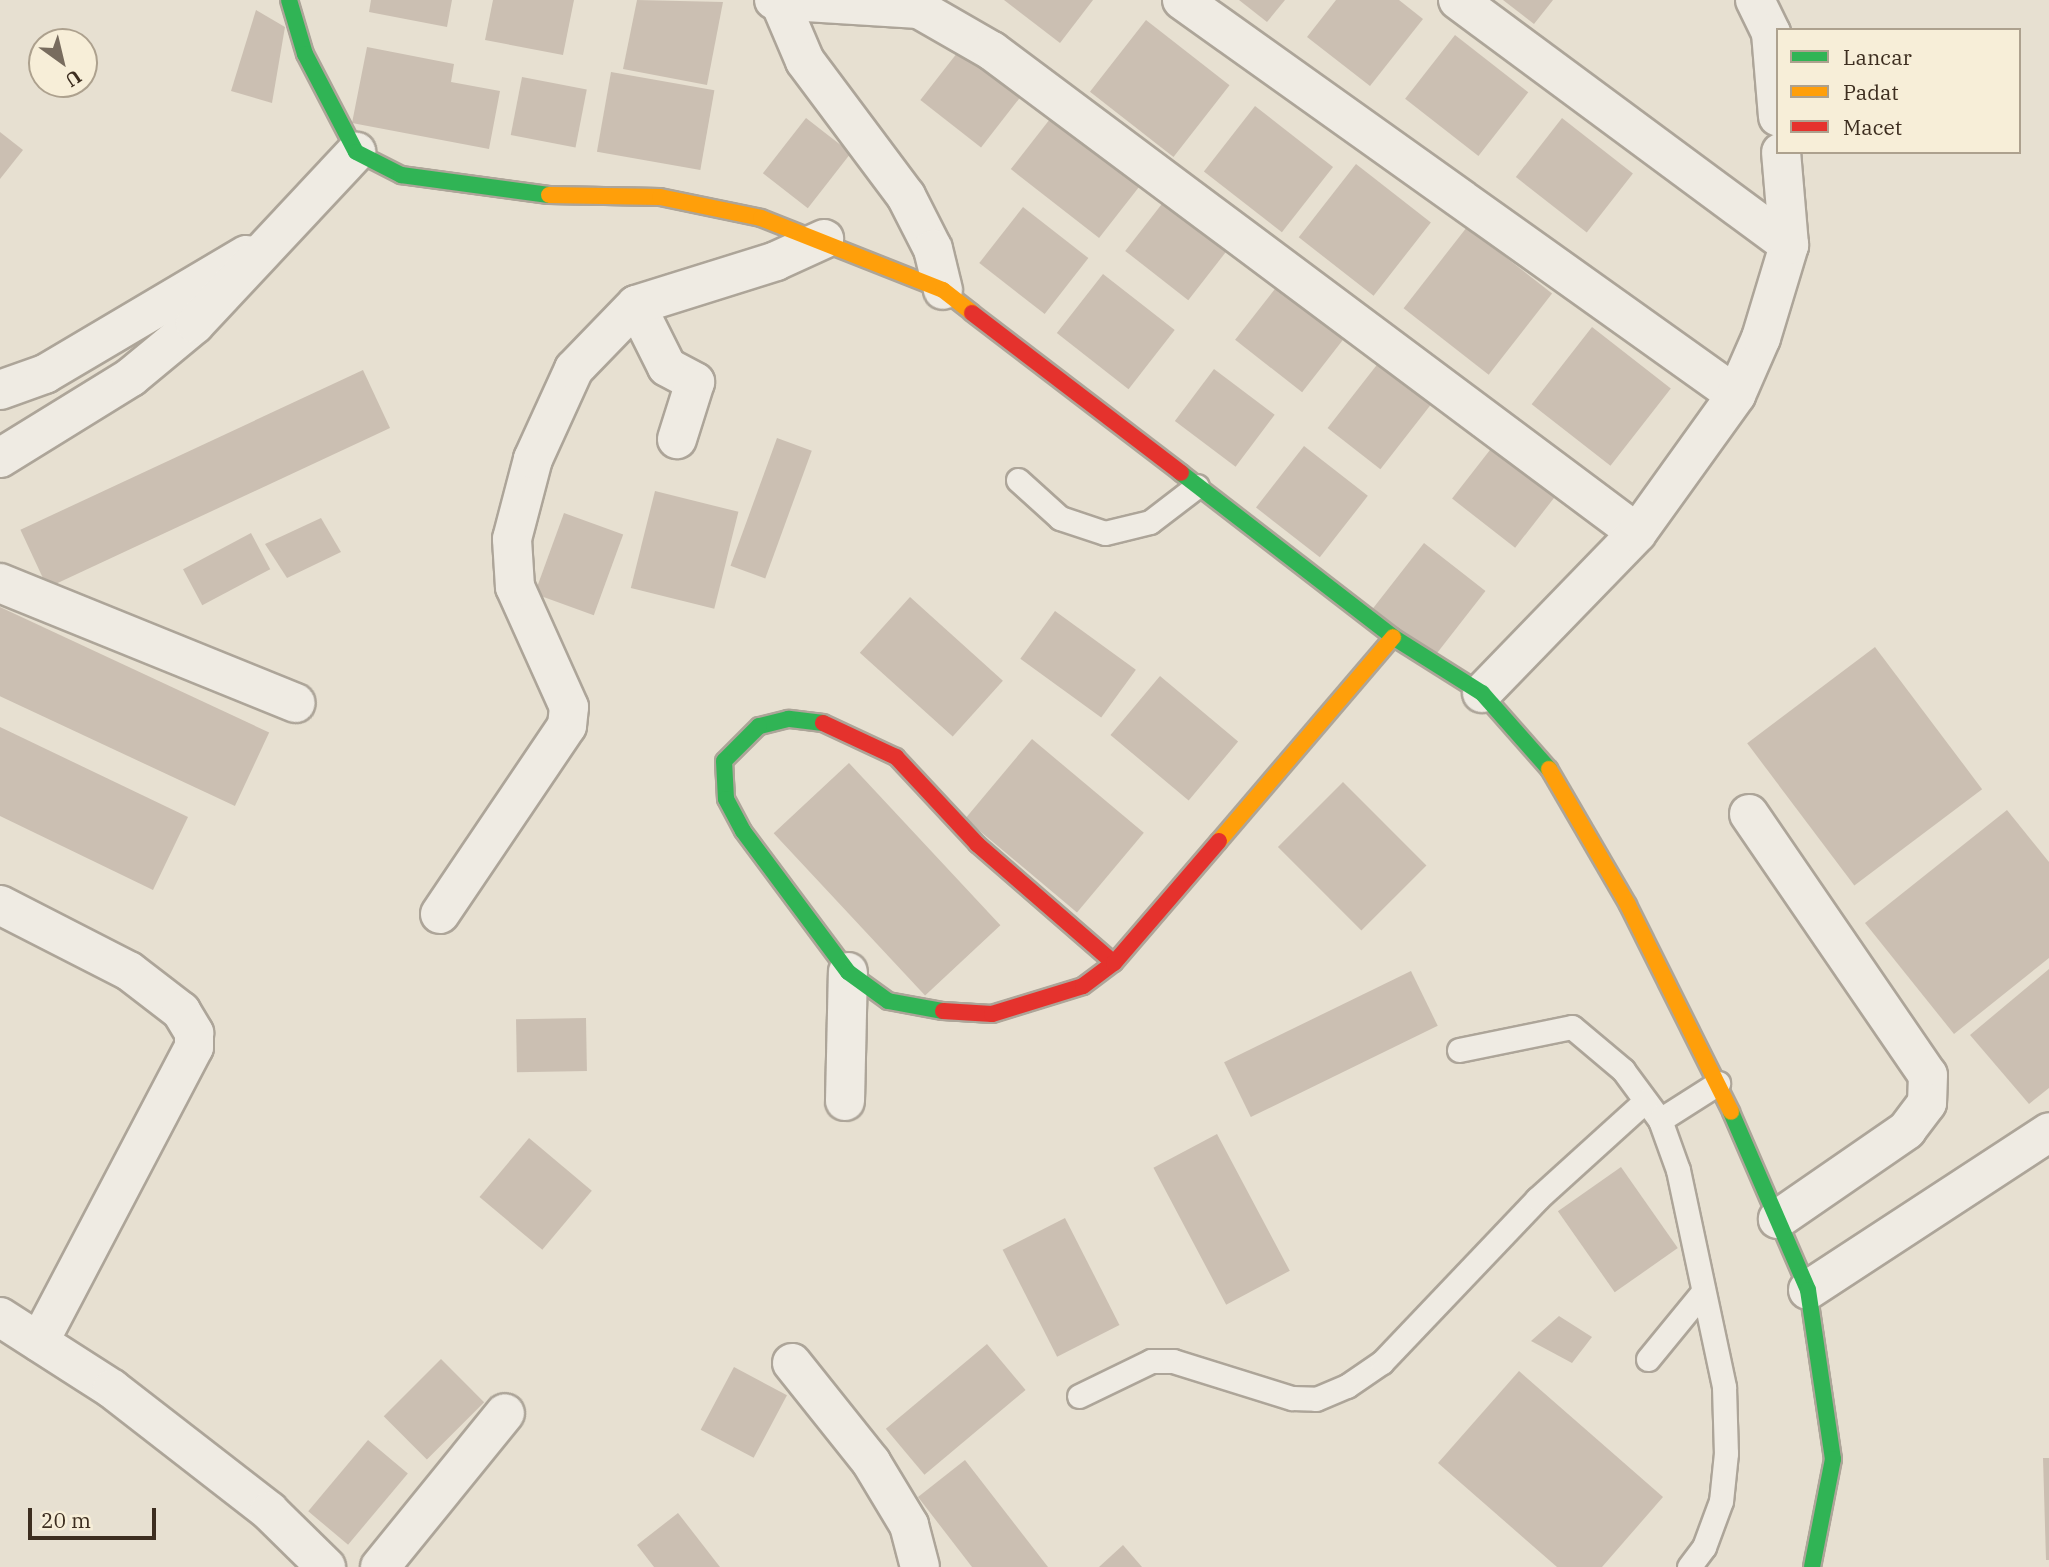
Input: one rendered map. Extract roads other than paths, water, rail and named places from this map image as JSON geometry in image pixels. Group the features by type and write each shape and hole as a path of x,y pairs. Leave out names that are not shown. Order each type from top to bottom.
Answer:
{"main road":[{"path":"289,0 305,54 356,152 401,175 522,194 660,198 761,218 824,239 943,290 1393,636 1482,693 1541,755 1585,827 1718,1083 1808,1290 1833,1459 1812,1567"},
{"path":"1114,963 977,844 896,757 818,721 788,719 758,726 724,761 726,799 743,831 848,972 888,1001 925,1010 992,1014 1083,986 1114,963 1393,636"}],"street":[{"path":"943,290 933,249 906,196 805,61 777,0 919,9 992,51 1637,533"},
{"path":"1181,0 1736,395"},
{"path":"1458,0 1789,245"},
{"path":"1724,0 1763,16 1776,104"},
{"path":"0,458 131,377 195,324 356,152"},
{"path":"1482,693 1637,533 1736,395 1761,338 1789,245 1781,154"},
{"path":"0,390 45,374 278,237"},
{"path":"440,914 567,726 569,707 515,587 512,539 533,459 574,369 636,305 776,261 824,239"},
{"path":"636,305 667,367 695,382 677,439"},
{"path":"0,583 296,703"},
{"path":"1749,814 1928,1075 1927,1103 1907,1130 1778,1219"},
{"path":"0,905 129,971 181,1011 194,1034 194,1047 177,1081 39,1342"},
{"path":"845,1101 848,972"},
{"path":"1808,1290 2049,1132"},
{"path":"0,1317 112,1389 269,1511 326,1567"},
{"path":"792,1363 872,1462 909,1525 920,1567"},
{"path":"380,1567 505,1413"}],"lane":[{"path":"1018,480 1060,518 1105,533 1150,522 1197,486"},
{"path":"1459,1050 1572,1027 1598,1044 1660,1120 1678,1170 1724,1387 1727,1453 1721,1501 1704,1547 1689,1567"},
{"path":"1660,1120 1718,1083"},
{"path":"1079,1396 1151,1361 1172,1361 1292,1398 1316,1399 1347,1386 1382,1362 1537,1199 1646,1101"},
{"path":"1648,1359 1702,1293"}]}
